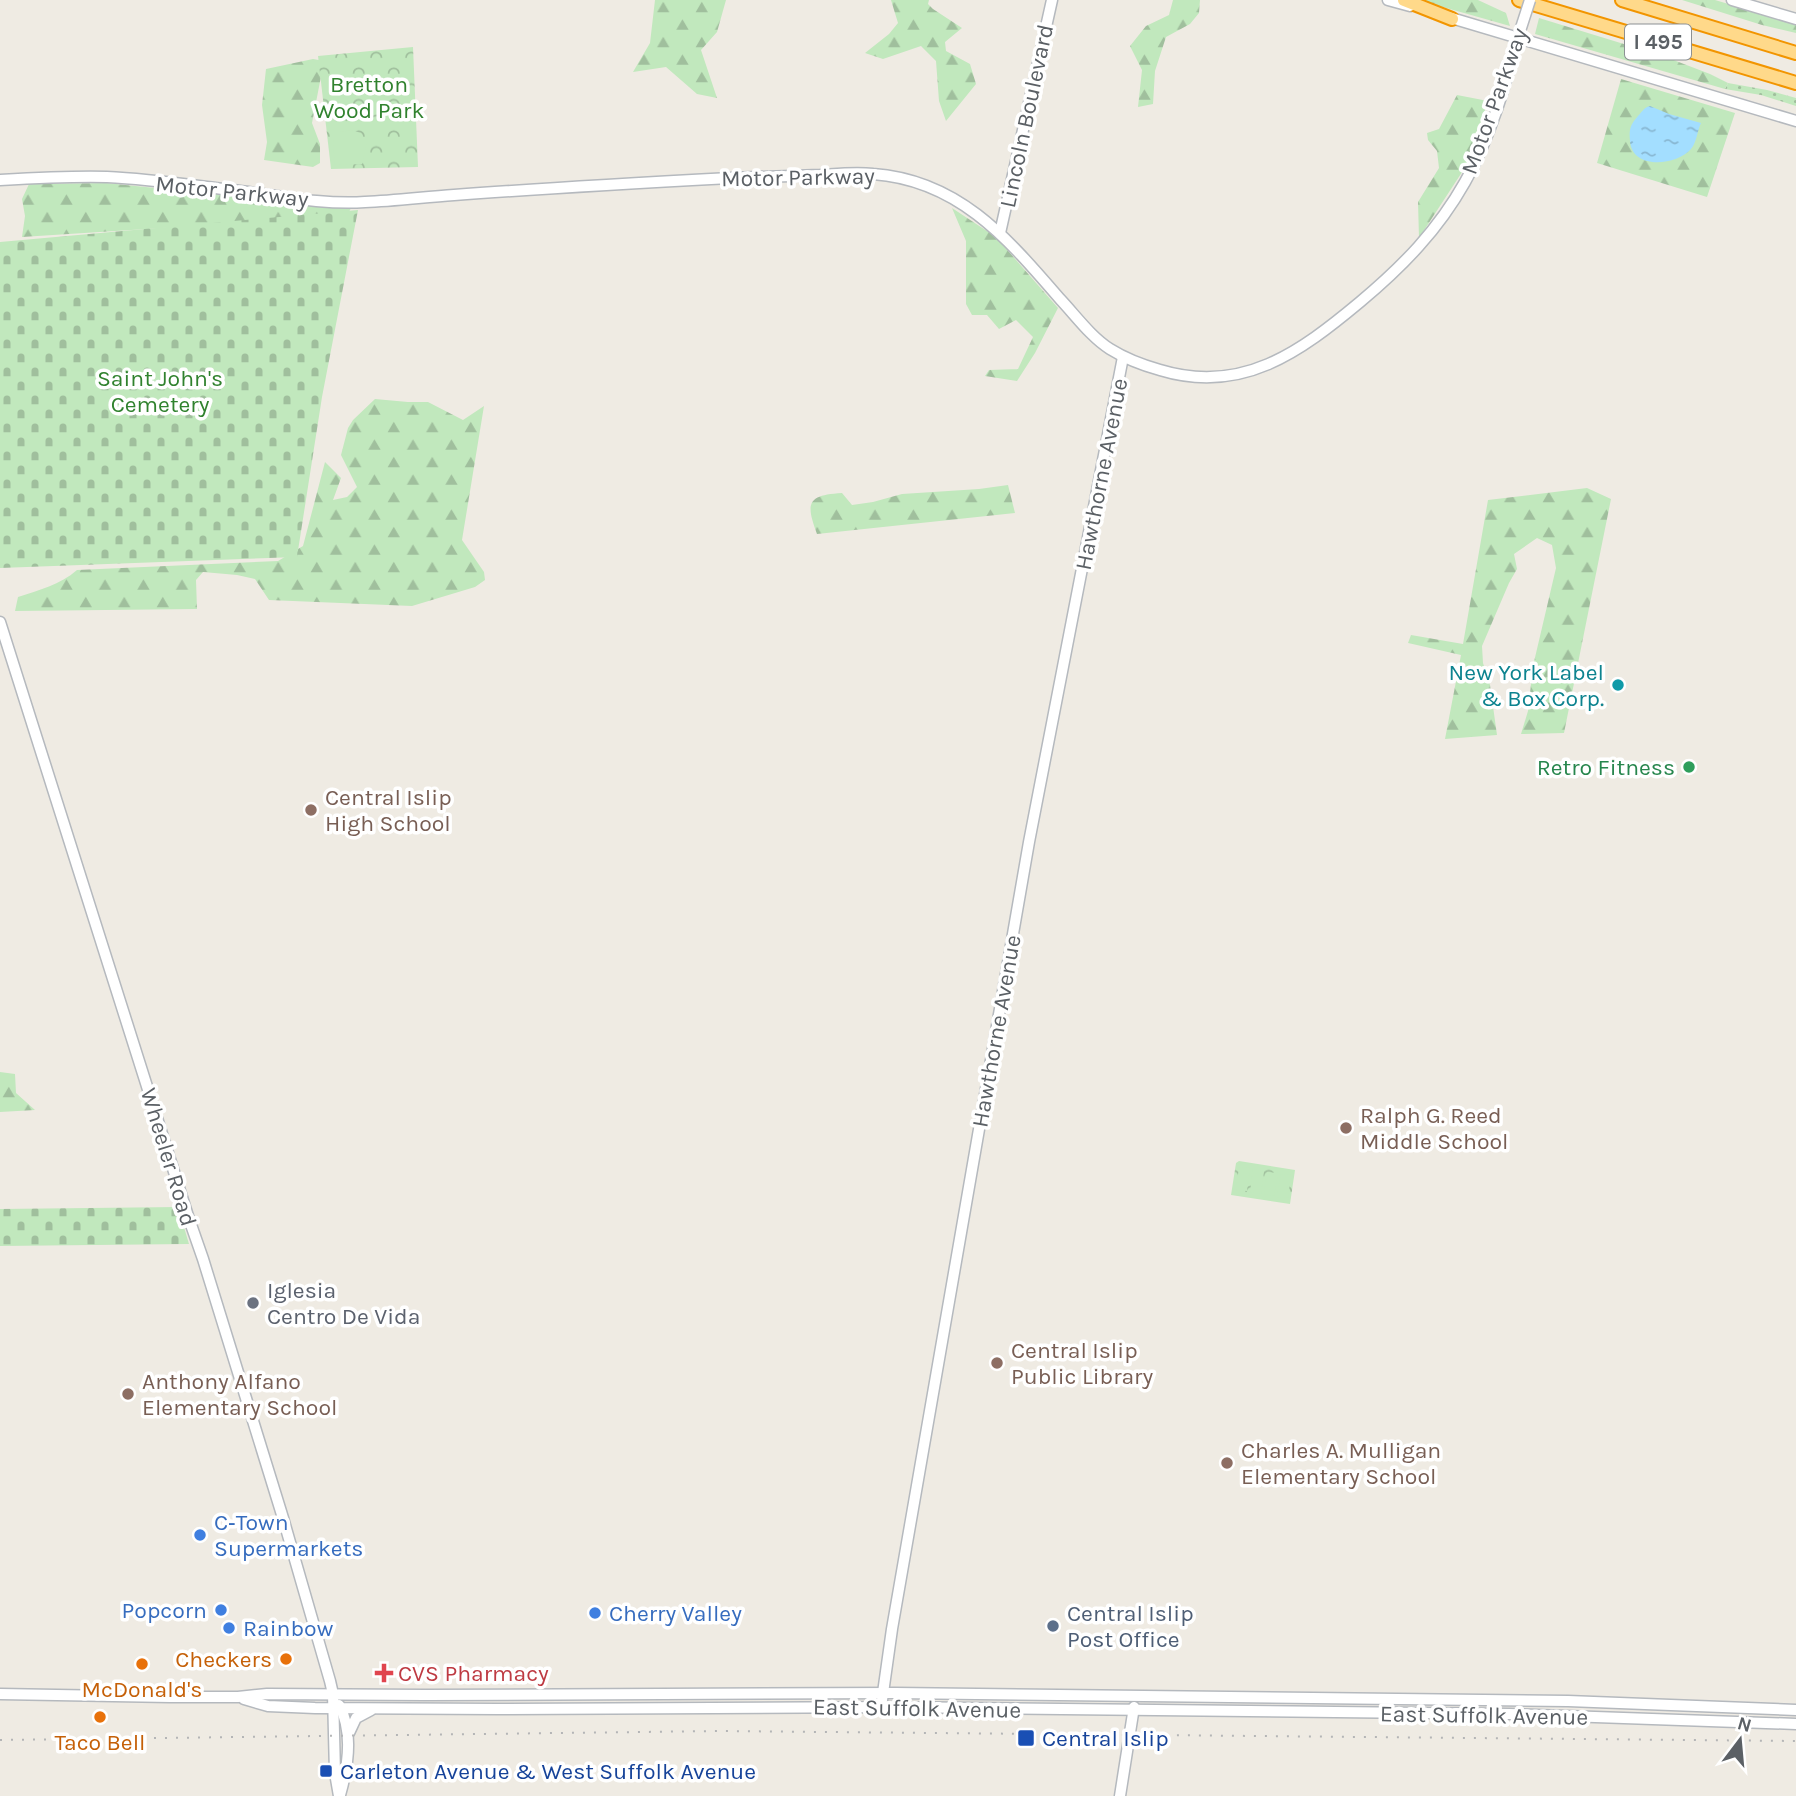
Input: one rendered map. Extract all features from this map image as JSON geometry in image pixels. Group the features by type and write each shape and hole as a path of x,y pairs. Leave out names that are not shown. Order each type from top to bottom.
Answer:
{"highway":[{"path":"1404,0 1452,19"},
{"name":"I 495","path":"1519,0 1796,83"},
{"name":"I 495","path":"1622,0 1796,53"}],"main road":[{"name":"Lincoln Boulevard","path":"1000,233 1052,0"},
{"path":"1388,0 1519,35 1796,121"},
{"name":"Motor Parkway","path":"0,180 107,177 307,200 360,203 588,185 874,174 935,188 973,211 1000,233 1097,339 1123,357 1191,378 1236,375 1280,360 1337,321 1399,269 1434,228 1467,178 1481,150 1530,0"},
{"path":"1732,0 1796,19"},
{"name":"Hawthorne Avenue","path":"881,1707 899,1589 1029,842 1123,357"},
{"name":"Wheeler Road","path":"0,622 263,1450 337,1708 334,1737 335,1773 340,1796"},
{"name":"East Suffolk Avenue","path":"238,1697 267,1694 883,1693 1568,1701 1796,1710"},
{"path":"0,1694 238,1697"},
{"path":"1120,1796 1133,1710 1138,1696"},
{"name":"East Suffolk Avenue","path":"238,1697 268,1706 337,1708 881,1707 1538,1715 1796,1724"},
{"name":"Wheeler Road","path":"337,1708 345,1716 347,1737 346,1774 340,1796"},
{"path":"347,1737 356,1718 375,1708"}],"green space":[{"path":"655,0 726,0 717,32 701,50 717,98 697,94 666,67 633,72 650,43"},
{"path":"891,0 929,0 928,4 933,9 962,28 945,42 946,51 970,64 976,84 946,121 939,101 936,61 921,46 883,59 865,53 898,23"},
{"path":"1173,0 1200,0 1199,13 1190,24 1166,37 1155,71 1153,104 1138,107 1142,70 1130,46 1146,26 1169,15"},
{"path":"1418,0 1478,0 1506,13 1510,26"},
{"path":"1682,0 1715,0 1796,24 1796,33 1762,25"},
{"path":"1539,18 1663,56 1728,83 1725,89 1535,34"},
{"name":"Bretton Wood Park","path":"413,47 418,167 331,169 318,56"},
{"path":"313,59 324,61 312,123 320,144 320,163 313,167 264,160 267,142 262,105 266,69"},
{"path":"1621,79 1735,113 1707,197 1597,163"},
{"path":"1728,83 1796,98 1796,106 1761,95 1725,89"},
{"path":"1457,95 1488,101 1468,163 1419,238 1418,202 1439,168 1437,151 1428,140 1427,133 1439,129"},
{"path":"352,130 367,141 362,164 335,165 333,141 340,132"},
{"path":"106,183 351,208 347,216 22,237 25,216 22,199 29,184"},
{"path":"952,208 996,237 1058,308 1017,381 985,376 989,370 1018,369 1033,337 1016,320 999,329 987,315 972,315 966,304 966,241"},
{"name":"Saint John's Cemetery","path":"358,210 322,397 297,557 0,568 0,242"},
{"path":"375,399 428,402 463,420 484,406 462,540 484,572 485,580 475,587 412,606 269,600 255,579 203,572 196,580 197,609 15,611 18,597 56,583 77,570 278,561 303,546 325,462 341,478 333,500 347,497 357,487 341,455 348,428"},
{"path":"1008,485 1015,513 817,534 811,515 815,499 830,494 842,493 852,505 902,494"},
{"path":"1587,488 1611,499 1564,733 1521,734 1528,711 1533,666 1556,568 1552,545 1537,538 1514,554 1517,569 1482,646 1497,735 1445,739 1461,655 1408,643 1411,635 1463,644 1488,500"},
{"path":"0,1072 15,1074 16,1093 35,1110 0,1112"},
{"path":"1239,1161 1295,1170 1290,1204 1231,1195 1236,1163"},
{"path":"1239,1167 1250,1168 1247,1191 1236,1190"},
{"path":"1253,1169 1264,1171 1261,1194 1250,1192"},
{"path":"1267,1172 1278,1173 1274,1196 1264,1194"},
{"path":"1281,1174 1291,1175 1288,1198 1277,1197"},
{"path":"178,1207 189,1244 0,1246 0,1209"}],"water":[{"path":"1650,106 1701,123 1693,146 1684,155 1666,162 1656,162 1638,157 1633,150 1630,141 1631,127 1643,110"}],"railway":[{"path":"0,1740 719,1731 1796,1741"}],"place":[{"name":"New York Label & Box Corp.","path":"1618,685"},
{"name":"Retro Fitness","path":"1689,767"},
{"name":"Central Islip High School","path":"311,810"},
{"name":"Ralph G. Reed Middle School","path":"1346,1128"},
{"name":"Iglesia Centro De Vida","path":"253,1303"},
{"name":"Central Islip Public Library","path":"997,1363"},
{"name":"Anthony Alfano Elementary School","path":"128,1394"},
{"name":"Charles A. Mulligan Elementary School","path":"1227,1463"},
{"name":"C‑Town Supermarkets","path":"200,1535"},
{"name":"Popcorn","path":"221,1610"},
{"name":"Cherry Valley","path":"595,1613"},
{"name":"Central Islip Post Office","path":"1053,1626"},
{"name":"Rainbow","path":"229,1628"},
{"name":"Checkers","path":"286,1659"},
{"name":"McDonald's","path":"142,1664"},
{"name":"CVS Pharmacy","path":"384,1673"},
{"name":"Taco Bell","path":"100,1717"},
{"name":"Central Islip","path":"1026,1738"},
{"name":"Carleton Avenue & West Suffolk Avenue","path":"326,1771"}]}
